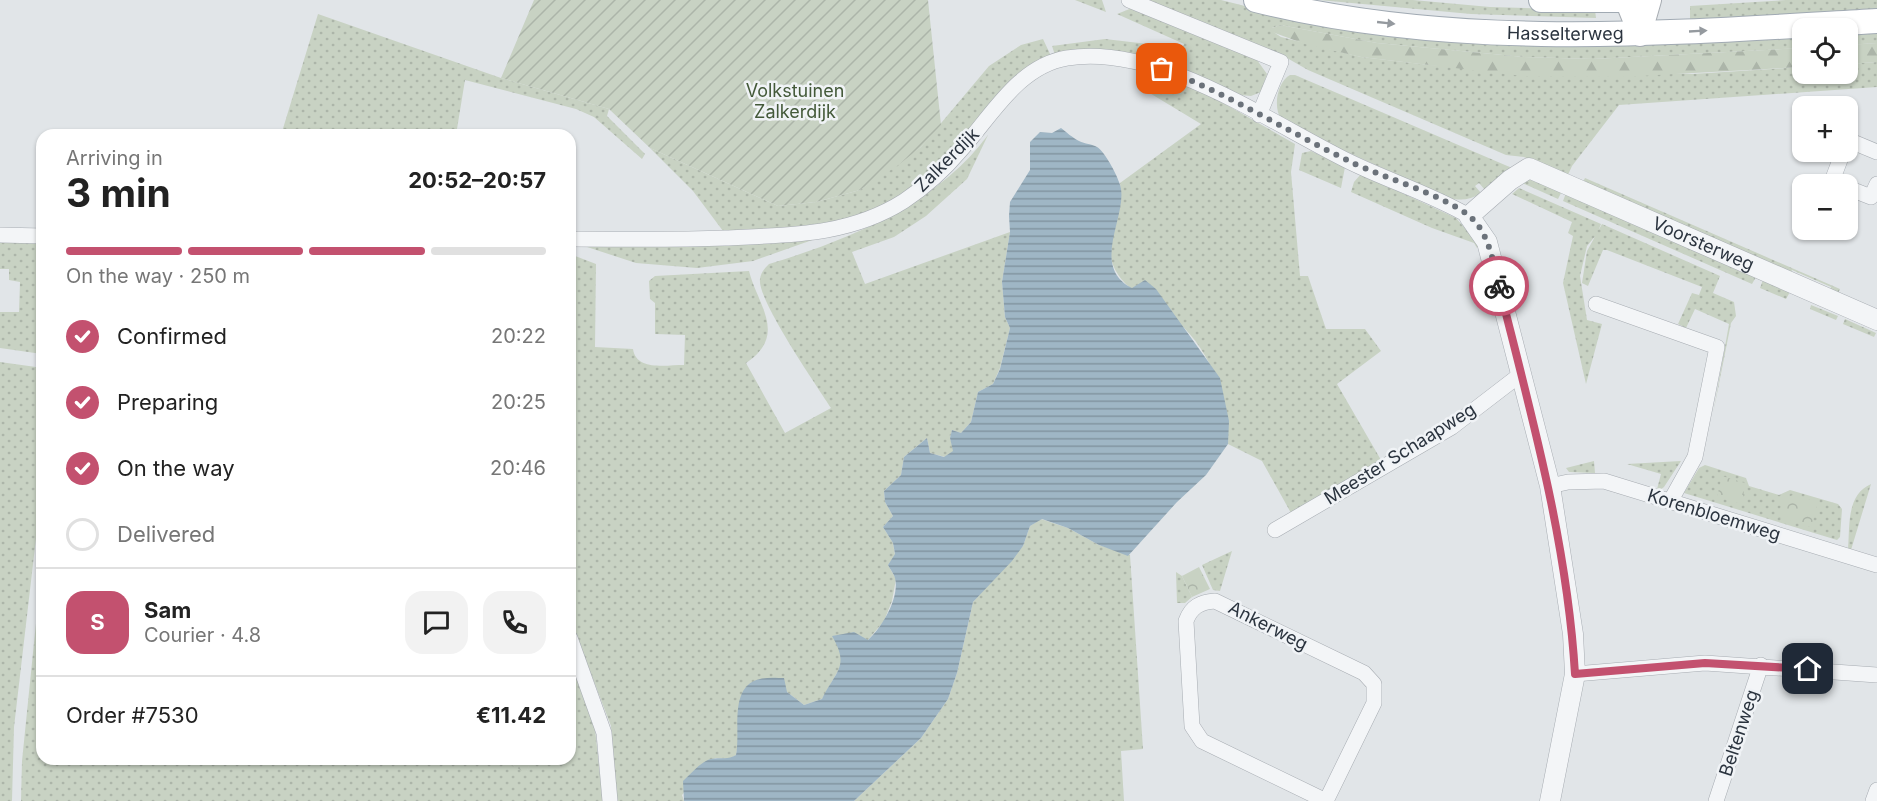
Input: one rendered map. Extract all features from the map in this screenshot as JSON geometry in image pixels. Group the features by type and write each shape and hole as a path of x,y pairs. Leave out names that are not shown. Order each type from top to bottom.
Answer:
{"main road":[{"name":"Hasselterweg","path":"1256,0 1328,16 1398,24 1510,32 1640,34 1877,21"},
{"name":"Hasselterweg","path":"1542,0 1626,0"},
{"path":"1626,0 1640,34"},
{"path":"1640,34 1650,0"}],"street":[{"path":"1130,0 1281,62 1259,115"},
{"name":"Zalkerdijk","path":"576,239 714,239 814,234 853,226 897,205 934,178 1016,85 1034,70 1068,58 1131,61 1194,81 1351,162 1443,201 1469,216"},
{"path":"1858,145 1877,152"},
{"name":"Voorsterweg","path":"1469,216 1510,180 1529,168 1877,320"},
{"path":"1858,192 1871,197 1877,184"},
{"path":"1469,216 1487,242 1550,486 1573,633 1575,674 1550,801"},
{"path":"0,235 36,236"},
{"path":"1596,304 1717,347 1695,457 1671,500"},
{"name":"Meester Schaapweg","path":"1275,530 1452,427 1521,374"},
{"name":"Korenbloemweg","path":"1550,486 1568,482 1604,481 1877,565"},
{"name":"Ankerweg","path":"1222,602 1364,673 1374,684 1374,703 1326,801 1202,741 1195,733 1192,726 1186,631 1189,613 1200,603 1222,602"},
{"path":"576,655 604,732 610,801"},
{"path":"1575,674 1682,664 1761,665 1877,675"},
{"name":"Beltenweg","path":"1716,801 1761,665"},
{"path":"1873,801 1877,790"}],"green space":[{"name":"Volkstuinen Zalkerdijk","path":"534,0 928,0 941,125 921,147 860,190 816,202 778,206 650,148 609,109 501,78"},
{"path":"1075,0 1102,0 1106,12"},
{"path":"1146,0 1221,0 1285,16 1792,34 1792,49 1593,59 1524,57 1377,43 1280,25 1272,28 1272,31 1281,37 1361,57 1430,65 1692,74 1792,68 1792,84 1858,84 1858,63 1877,62 1877,87 1619,105 1572,166 1567,177 1524,157 1506,155 1308,70 1287,58"},
{"path":"1319,0 1413,0 1490,7 1595,10 1596,18 1471,14"},
{"path":"1786,0 1877,0 1877,12 1690,24 1690,6"},
{"path":"1132,8 1257,60 1267,74 1261,92 1251,96 1240,95 1163,62 1055,55 1052,46 1105,39 1182,48 1184,44 1117,14"},
{"path":"318,14 501,78 609,109 607,116 645,154 642,159 594,117 576,109 465,80 457,129 283,129"},
{"path":"1280,25 1377,43 1524,57 1593,59 1792,49 1792,68 1621,77 1523,76 1361,57 1305,44 1272,32 1272,28"},
{"path":"1877,30 1877,43 1858,44 1858,31"},
{"path":"1043,39 1051,56 933,172 887,206 830,227 723,231 693,191 650,148 778,206 816,202 860,190 921,147 989,66 1021,45"},
{"path":"1877,43 1877,62 1858,63 1858,44"},
{"path":"1154,72 1204,92 1295,144 1291,172 1300,276 1308,276 1326,329 1365,329 1381,351 1337,384 1381,460 1291,513 1262,461 1228,444 1228,428 1222,395 1201,349 1172,317 1133,291 1118,275 1113,265 1111,245 1119,203 1120,183 1201,124 1138,86"},
{"path":"1290,75 1295,75 1512,168 1485,190 1479,183 1475,186 1481,193 1473,197 1449,198 1309,135 1281,119 1277,108 1279,89"},
{"path":"988,135 967,179 926,216 894,237 852,252 865,284 1010,232 1002,282 1005,317 1010,328 1000,368 993,384 978,392 971,422 961,433 952,430 950,438 954,451 945,457 930,453 927,438 904,457 901,475 884,491 885,502 893,516 883,527 893,543 895,555 888,565 896,579 892,601 884,621 868,640 840,651 842,664 822,699 804,705 787,692 738,745 736,755 730,759 715,758 682,795 684,801 614,801 611,726 576,635 576,256 596,264 595,347 633,349 640,361 661,366 684,365 685,335 655,334 655,303 650,299 649,281 655,276 749,271 767,320 768,331 759,352 746,363 785,433 831,408 789,343 768,305 760,279 763,270 769,264 830,243 890,216 944,180 968,159"},
{"path":"1311,151 1345,167 1341,188 1299,170 1302,153"},
{"path":"1361,174 1456,218 1479,244 1477,248 1474,243 1432,228 1351,192 1354,182"},
{"path":"1585,178 1840,289 1837,296 1829,293 1831,287 1792,270 1790,276 1582,184"},
{"path":"1535,179 1562,191 1558,199 1520,182"},
{"path":"1519,188 1601,224 1597,234 1587,246 1580,276 1587,320 1602,324 1586,384 1563,283 1573,236 1568,233 1572,222 1512,194"},
{"path":"1566,193 1756,277 1752,284 1563,201"},
{"path":"1602,224 1720,276 1713,293 1734,302 1736,316 1731,323 1713,414 1729,324 1695,309 1686,328 1678,324 1692,293 1699,295 1702,287 1607,250 1603,250 1588,286 1582,283 1587,251"},
{"path":"0,239 36,240 36,353 0,348 0,312 19,312 20,282 9,280 9,269 0,269"},
{"path":"815,239 753,261 697,268 636,263 584,246"},
{"path":"1763,280 1790,292 1786,299 1760,288"},
{"path":"1811,305 1838,316 1836,320 1810,309"},
{"path":"1845,319 1876,333 1874,337 1843,324"},
{"path":"0,362 36,367 36,538 14,727 12,801 0,801"},
{"path":"1594,461 1595,473 1569,472 1566,468"},
{"path":"1681,461 1660,490 1657,489 1661,474 1627,464"},
{"path":"1705,465 1746,478 1749,486 1779,495 1790,490 1838,504 1842,509 1840,537 1837,540 1684,493 1699,468"},
{"path":"1722,476 1745,483 1742,504 1717,497"},
{"path":"1871,484 1851,550 1848,549 1853,503 1863,489"},
{"path":"1793,495 1818,502 1811,527 1778,517 1783,499"},
{"path":"1041,519 1068,528 1099,545 1130,555 1143,749 1121,751 1124,801 854,801 921,738 948,699 957,673 973,602 1023,546 1030,526"},
{"path":"1232,551 1220,591 1213,590 1202,565"},
{"path":"1199,567 1210,589 1192,597 1182,576"},
{"path":"1176,572 1182,576 1192,597 1185,603 1177,603"},
{"path":"36,623 36,765 513,765 526,772 529,765 576,765 576,674 594,720 603,801 21,801 22,761"},
{"path":"512,765 529,765 526,773"}],"water":[{"path":"1061,128 1079,141 1097,147 1113,168 1121,194 1112,252 1113,266 1119,278 1132,288 1145,280 1156,289 1220,378 1229,421 1228,444 1206,475 1177,502 1128,556 1099,545 1068,528 1042,519 1030,526 1023,546 1012,561 973,602 957,673 948,699 921,738 854,801 684,801 683,781 696,768 711,759 736,755 740,700 743,691 750,683 763,678 784,678 787,692 804,705 822,699 840,662 840,655 832,636 854,632 868,640 889,612 896,586 888,565 895,554 893,543 883,527 893,516 885,502 884,491 901,475 904,457 927,438 930,453 944,457 953,451 950,438 952,430 961,433 971,422 978,392 993,384 1000,369 1010,328 1005,317 1002,282 1010,232 1010,202 1030,170 1030,142 1040,132 1052,133"}],"way so far":[{"path":"1162,69 1194,81 1351,162 1443,201 1469,216 1487,242 1499,286"}],"route":[{"path":"1499,286 1550,486 1573,633 1575,674 1705,663 1808,669"}]}
